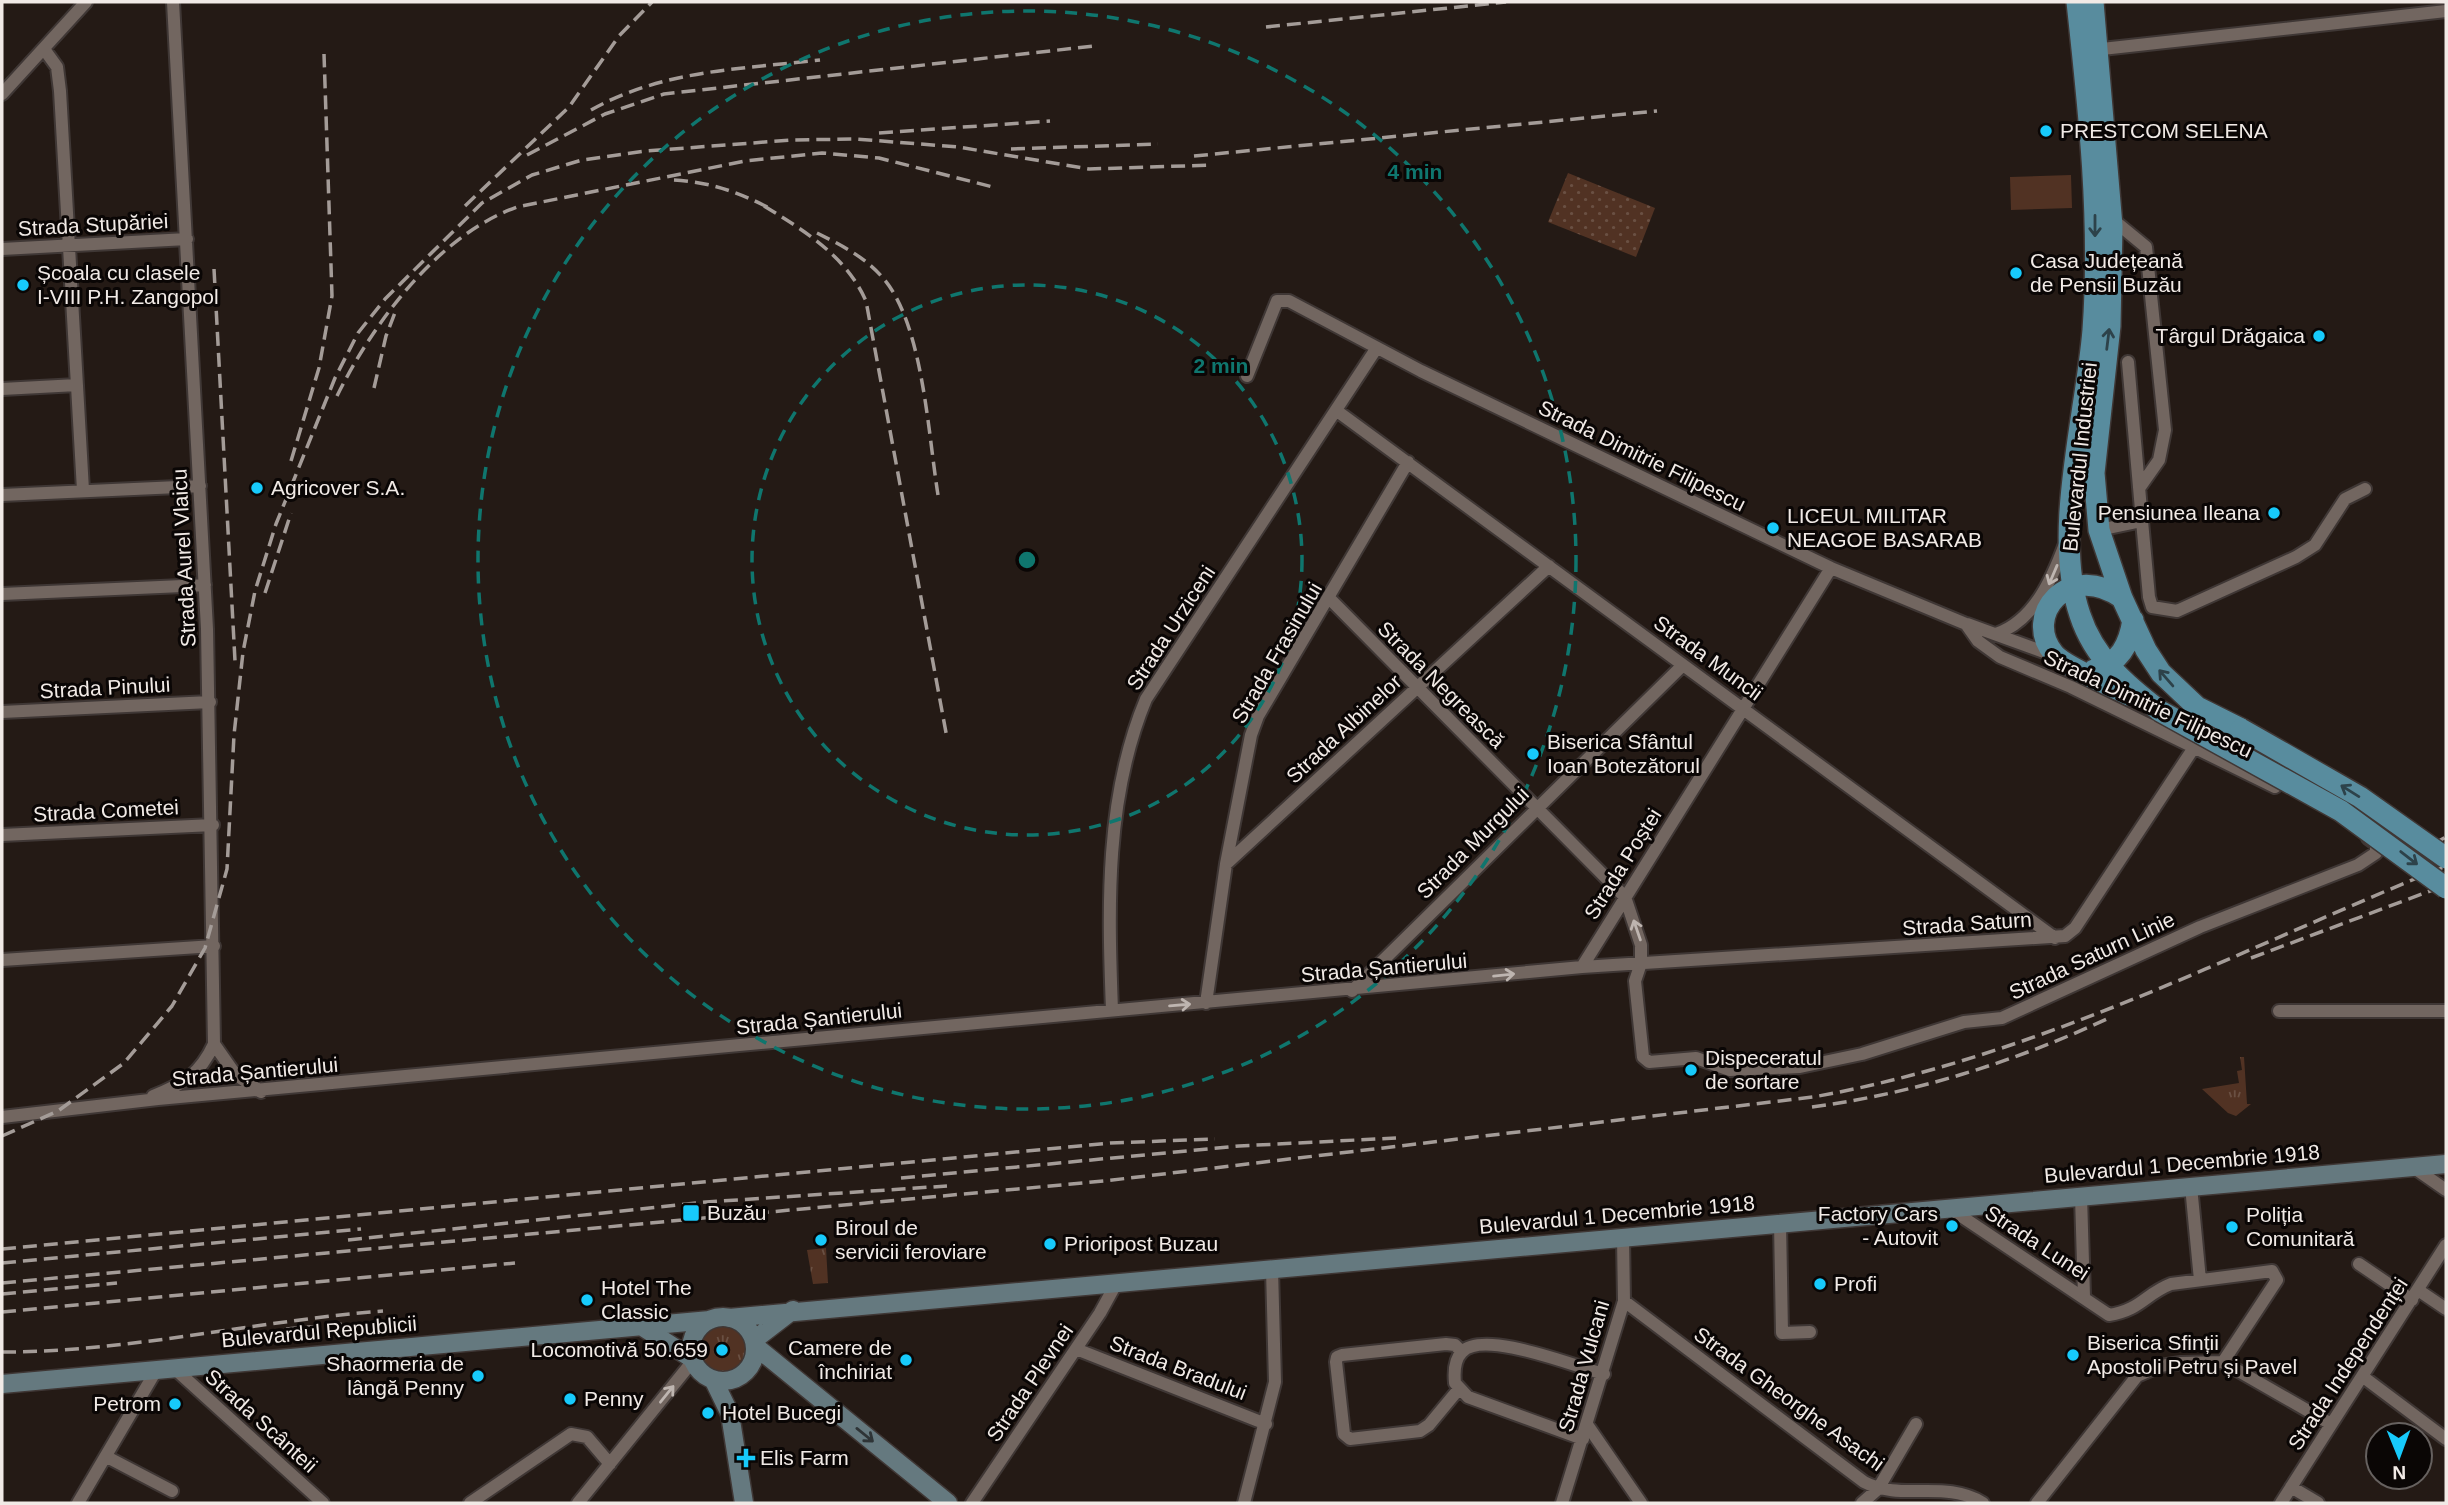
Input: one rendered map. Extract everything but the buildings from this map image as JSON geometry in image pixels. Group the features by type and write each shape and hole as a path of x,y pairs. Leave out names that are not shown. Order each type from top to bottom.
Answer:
{"main road":[{"name":"Bulevardul Industriei","path":"2077,2 2090,50 2112,219 2110,326 2094,472 2099,530 2122,598 2161,673 2197,707 2360,797 2446,858"},
{"name":"Bulevardul Industriei","path":"2093,2 2090,50 2095,197 2093,330 2064,591 2080,616 2091,641 2108,665 2160,711 2341,811 2446,888"},
{"path":"2122,598 2099,585 2064,591 2047,611 2044,625 2046,638 2055,656 2160,711"},
{"path":"2080,670 2108,665 2125,649 2133,620"},
{"name":"Bulevardul 1 Decembrie 1918","path":"729,1318 793,1310 2446,1164"},
{"path":"730,1414 736,1379 753,1362 754,1343 793,1310"},
{"path":"744,1503 730,1414 713,1381 697,1370 692,1360 693,1335 710,1320 729,1318 745,1325 754,1343 947,1503"},
{"name":"Bulevardul Republicii","path":"2,1384 710,1320"},
{"path":"641,1326 692,1360"},
{"path":"713,1381 736,1379"}],"street":[{"path":"2,94 86,2"},
{"name":"Strada Aurel Vlaicu","path":"173,2 210,702 214,1044"},
{"path":"2090,50 2446,12"},
{"path":"44,49 55,62 59,76 83,490"},
{"path":"2112,219 2146,247 2153,303 2165,430 2159,460 2140,487"},
{"name":"Strada Stupăriei","path":"2,249 187,239"},
{"name":"Strada Dimitrie Filipescu","path":"1247,376 1278,301 1289,301 1376,349 1831,568 1966,624 1978,641 2000,657 2194,746 2361,834 2375,844 2372,856"},
{"name":"Strada Urziceni","path":"1112,1010 1109,906 1112,856 1125,763 1140,714 1146,699 1376,349"},
{"path":"2128,362 2152,607 2177,611 2296,557 2315,545 2345,499 2365,489"},
{"path":"2,389 77,386"},
{"name":"Strada Muncii","path":"1336,411 2055,937"},
{"name":"Strada Frasinului","path":"1206,1003 1226,864 1251,735 1258,716 1330,599 1408,462"},
{"path":"2,495 200,486"},
{"path":"2099,530 2142,521"},
{"path":"1996,634 2015,625 2051,582 2070,531"},
{"name":"Strada Albinelor","path":"1226,864 1549,566"},
{"name":"Strada Poștei","path":"1582,967 1831,568"},
{"path":"2,594 205,584"},
{"path":"2026,613 2064,591"},
{"name":"Strada Negrească","path":"1330,599 1625,897 1640,940 1641,963 1634,981 1645,1060 1696,1058"},
{"path":"1966,624 2055,656"},
{"name":"Strada Murgului","path":"1352,991 1683,665"},
{"name":"Strada Pinului","path":"2,712 210,702"},
{"name":"Strada Saturn","path":"1641,963 2065,936 2075,928 2194,746"},
{"name":"Strada Cometei","path":"2,835 213,825"},
{"name":"Strada Saturn Linie","path":"1696,1058 1730,1069 1800,1067 1862,1054 1964,1022 2002,1018 2183,934 2346,871 2372,856"},
{"path":"2,960 214,946"},
{"name":"Strada Șantierului","path":"2,1116 1112,1010 1352,991 1641,963"},
{"path":"2278,1011 2446,1011"},
{"path":"139,1101 198,1073 214,1044 235,1074 261,1091"},
{"path":"2413,1167 2446,1190"},
{"path":"2191,1186 2200,1280 2266,1270 2276,1275 2277,1280 2223,1362"},
{"path":"2081,1196 2084,1296"},
{"name":"Strada Lunei","path":"1949,1208 2084,1296 2102,1313 2132,1310 2159,1289 2200,1280"},
{"path":"1780,1223 1782,1333 1810,1332"},
{"name":"Strada Vulcani","path":"1562,1503 1604,1374 1624,1301 1623,1237"},
{"name":"Strada Independenței","path":"2281,1503 2446,1245"},
{"path":"2359,1264 2446,1309"},
{"path":"1244,1503 1266,1424 1276,1370 1272,1269"},
{"name":"Strada Plevnei","path":"972,1503 1076,1349 1116,1282"},
{"name":"Strada Gheorghe Asachi","path":"1624,1301 1864,1482 1878,1489 1955,1491 1983,1503"},
{"path":"1458,1390 1429,1425 1420,1431 1350,1439 1344,1434 1336,1362 1337,1357 1342,1355 1446,1344 1455,1345 1462,1352"},
{"path":"1458,1390 1454,1373 1462,1352 1480,1345 1506,1346 1604,1374"},
{"name":"Strada Bradului","path":"1076,1349 1266,1424"},
{"path":"578,1503 692,1360"},
{"path":"2037,1503 2137,1376 2171,1364 2223,1362 2331,1424"},
{"path":"78,1503 166,1369"},
{"name":"Strada Scânteii","path":"166,1369 323,1503"},
{"path":"2362,1376 2446,1439"},
{"path":"1458,1390 1494,1408 1583,1439"},
{"path":"1862,1503 1878,1489 1916,1424"},
{"path":"1588,1426 1641,1503"},
{"path":"470,1503 571,1434 587,1437 610,1464"},
{"path":"107,1457 172,1491"},
{"path":"2291,1487 2318,1503"}],"green space":[{"path":"1568,173 1655,208 1636,257 1548,222"},
{"path":"2071,175 2072,208 2011,210 2010,177"},
{"path":"2240,1057 2244,1057 2247,1104 2251,1104 2236,1116 2228,1113 2202,1089 2239,1083 2237,1071 2242,1070"},
{"path":"826,1248 828,1283 813,1284 807,1250"},
{"path":"723,1324 740,1332 748,1349 740,1366 723,1374 706,1366 698,1349 706,1332"}],"railway":[{"path":"465,206 569,107 619,36 652,2"},
{"path":"1266,27 1506,2"},
{"path":"527,155 605,114 664,94 1094,46"},
{"path":"291,461 319,368 332,296 324,54"},
{"path":"591,110 618,97 674,79 732,69 820,60"},
{"path":"1194,156 1657,111"},
{"path":"879,133 1050,121"},
{"path":"2,1136 58,1111 124,1063 172,1006 205,948 227,869 234,735 243,652 255,591 276,524 335,378 358,333 385,299 482,203 532,175 582,160 646,151 792,140 856,139 958,147 1089,169 1213,165"},
{"path":"1011,149 1158,144"},
{"path":"337,396 369,340 411,285 461,238 488,220 517,207 745,161 822,153 879,158 993,187"},
{"path":"674,180 725,189 773,210"},
{"path":"764,206 809,235 836,258 858,285 866,301 947,738"},
{"path":"817,233 861,258 883,278 896,298 907,323 922,380 938,495"},
{"path":"214,269 235,661"},
{"path":"374,388 386,336 396,310"},
{"path":"265,593 291,513"},
{"path":"2414,855 2446,837"},
{"path":"2,1283 1104,1181 1813,1097 1895,1079 2056,1029 2213,966 2446,866"},
{"path":"2251,958 2446,885"},
{"path":"1812,1107 1889,1093 1964,1074 2001,1062 2109,1018"},
{"path":"901,1178 1239,1146 1396,1138"},
{"path":"2,1249 1110,1143 1215,1139"},
{"path":"348,1240 706,1202 947,1186"},
{"path":"2,1263 361,1229"},
{"path":"2,1312 515,1263"},
{"path":"2,1294 117,1283"},
{"path":"2,1352 50,1351 145,1342 383,1311"},
{"path":"286,1329 345,1324"}],"place":[{"name":"PRESTCOM SELENA","path":"2046,131"},
{"name":"Casa Județeană de Pensii Buzău","path":"2016,273"},
{"name":"Școala cu clasele I-VIII P.H. Zangopol","path":"23,285"},
{"name":"Târgul Drăgaica","path":"2319,336"},
{"name":"Agricover S.A.","path":"257,488"},
{"name":"Pensiunea Ileana","path":"2274,513"},
{"name":"LICEUL MILITAR NEAGOE BASARAB","path":"1773,528"},
{"name":"Biserica Sfântul Ioan Botezătorul","path":"1533,754"},
{"name":"Dispeceratul de sortare","path":"1691,1070"},
{"name":"Buzău","path":"691,1213"},
{"name":"Factory Cars - Autovit","path":"1952,1226"},
{"name":"Poliția Comunitară","path":"2232,1227"},
{"name":"Biroul de servicii feroviare","path":"821,1240"},
{"name":"Prioripost Buzau","path":"1050,1244"},
{"name":"Profi","path":"1820,1284"},
{"name":"Hotel The Classic","path":"587,1300"},
{"name":"Locomotivă 50.659","path":"722,1350"},
{"name":"Biserica Sfinții Apostoli Petru și Pavel","path":"2073,1355"},
{"name":"Camere de închiriat","path":"906,1360"},
{"name":"Shaormeria de lângă Penny","path":"478,1376"},
{"name":"Penny","path":"570,1399"},
{"name":"Petrom","path":"175,1404"},
{"name":"Hotel Bucegi","path":"708,1413"},
{"name":"Elis Farm","path":"746,1458"}]}
